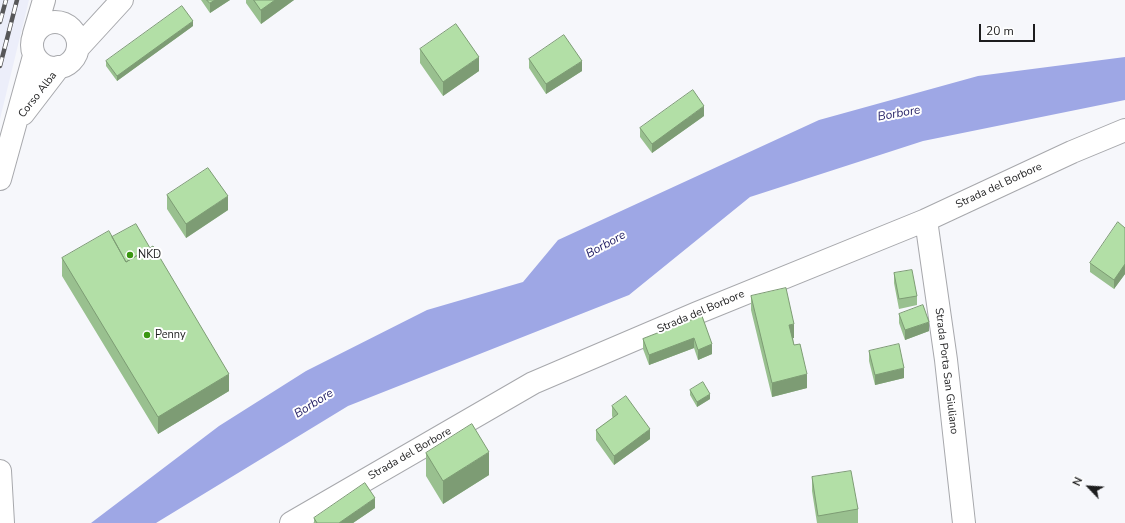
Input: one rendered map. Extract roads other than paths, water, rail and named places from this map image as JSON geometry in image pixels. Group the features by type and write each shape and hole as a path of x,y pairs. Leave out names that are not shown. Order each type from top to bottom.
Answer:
{"street":[{"path":"44,0 32,41 34,56 45,66 59,68 71,61 78,48 122,0"},
{"path":"58,0 64,23 76,34 78,48"},
{"path":"34,34 43,24 50,22 64,23 96,12 116,0"},
{"name":"Corso Alba","path":"0,179 34,56"},
{"name":"Corso Alba","path":"16,123 59,68"},
{"name":"Strada del Borbore","path":"291,523 533,383 697,313 926,220 1072,152 1125,130"},
{"name":"Strada Porta San Giuliano","path":"926,220 946,360 964,523"},
{"path":"0,471 3,523"}],"water":[{"name":"Borbore","path":"1125,57 1125,100 923,141 750,197 629,295 348,406 156,523 91,523 219,426 306,371 427,310 523,282 558,240 819,120 978,76"}],"railway":[{"path":"0,22 6,0"},
{"path":"0,66 17,0"}],"place":[{"name":"NKD","path":"130,255"},
{"name":"Penny","path":"147,335"}]}
